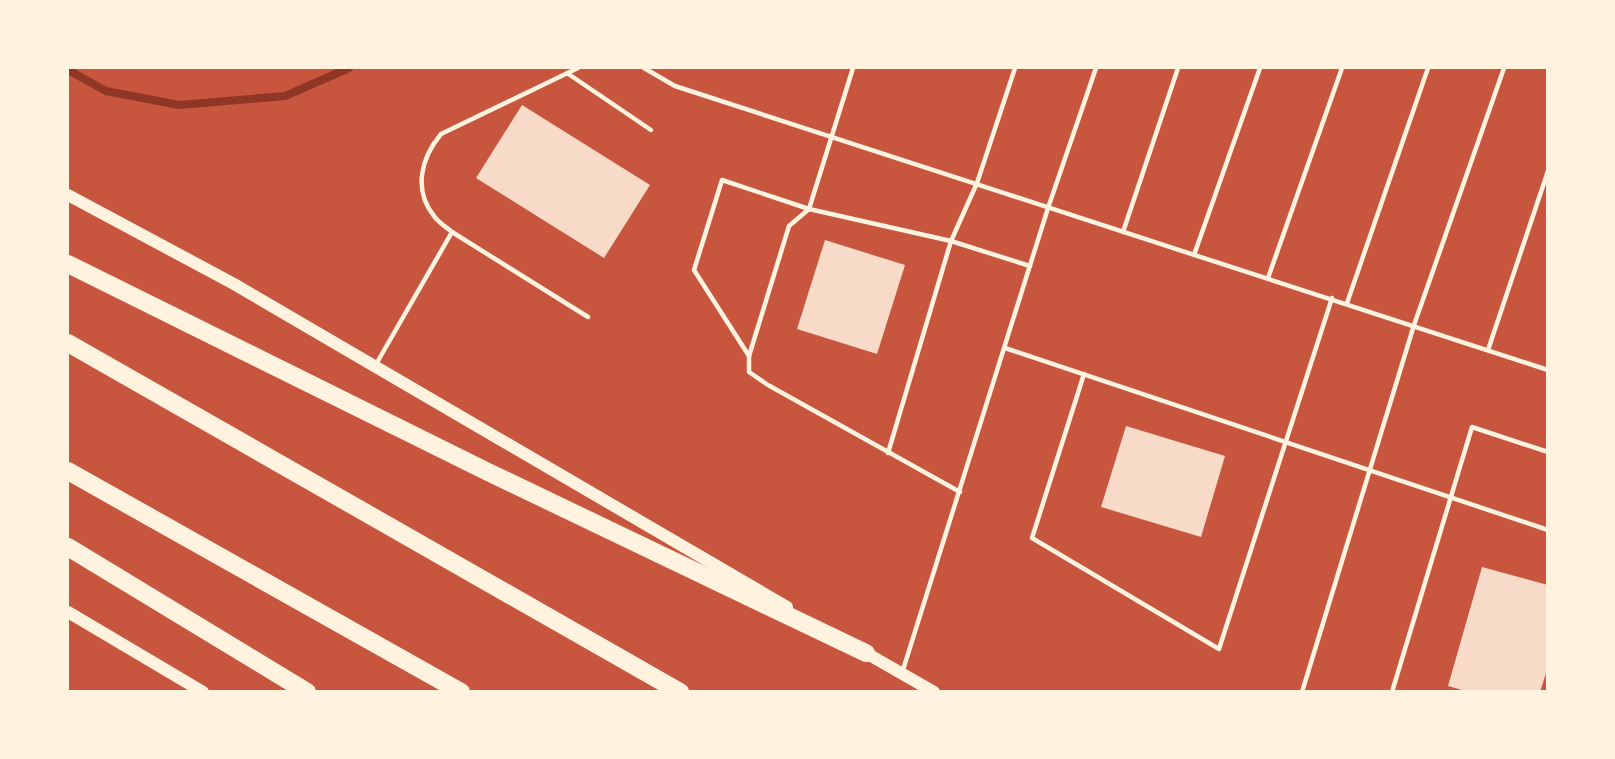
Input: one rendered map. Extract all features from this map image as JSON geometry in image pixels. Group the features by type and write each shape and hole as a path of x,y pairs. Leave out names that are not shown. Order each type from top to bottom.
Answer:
{"highway":[{"path":"68,264 488,472 867,653"},
{"path":"68,342 680,692"},
{"path":"68,471 461,692"},
{"path":"68,547 307,692"}],"main road":[{"path":"68,195 234,284 934,692"},
{"path":"68,612 203,692"}],"lane":[{"path":"578,68 441,134 430,146 421,169 421,191 433,216 452,232 588,317"},
{"path":"644,68 675,86 1548,370"},
{"path":"853,68 809,209 789,226 749,356 749,372 768,385 960,492"},
{"path":"888,453 951,241 977,183 1016,68"},
{"path":"902,673 1048,208 1096,68"},
{"path":"1123,232 1178,68"},
{"path":"1194,255 1260,68"},
{"path":"1268,278 1342,68"},
{"path":"1347,303 1428,68"},
{"path":"1302,692 1414,325 1504,68"},
{"path":"567,73 651,130"},
{"path":"1488,350 1548,171"},
{"path":"749,356 694,270 722,180 809,209 951,241 1030,266"},
{"path":"375,367 452,232"},
{"path":"1084,374 1032,538 1219,649 1332,298"},
{"path":"1005,348 1548,530"},
{"path":"1392,692 1472,427 1548,452"}],"building":[{"path":"522,105 650,185 604,258 476,178"},
{"path":"825,240 905,265 877,354 797,329"},
{"path":"1126,426 1225,456 1201,537 1101,507"},
{"path":"1482,567 1548,585 1548,667 1540,692 1469,692 1448,686"}],"waterway":[{"path":"68,70 106,91 179,105 285,96 349,68"}]}
